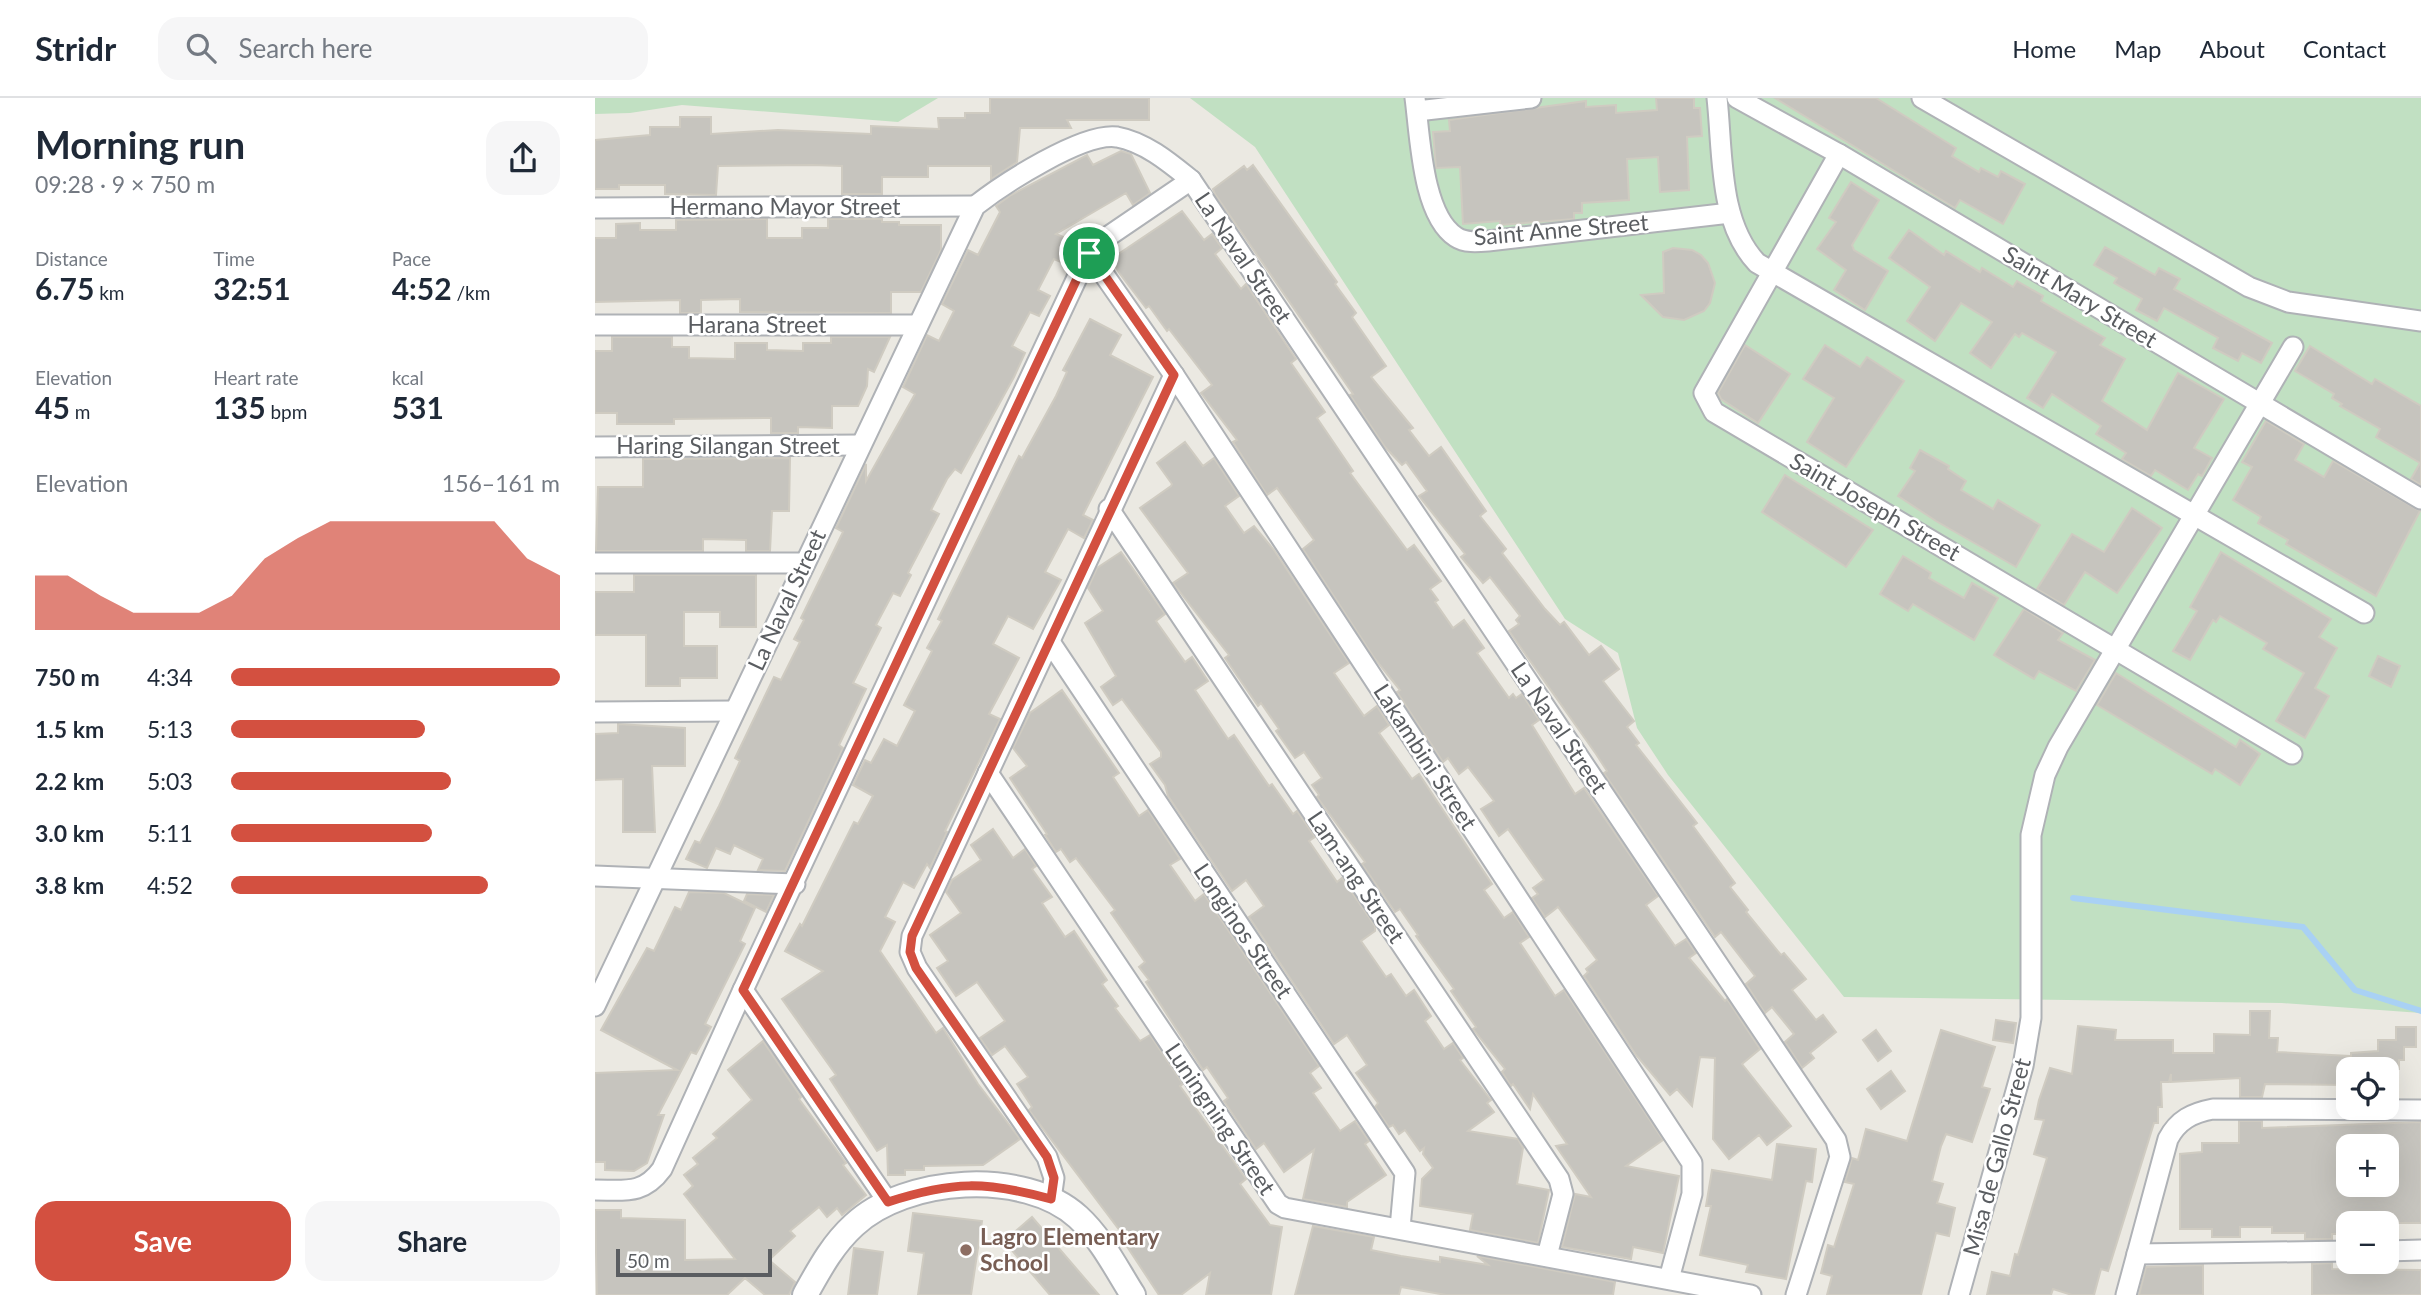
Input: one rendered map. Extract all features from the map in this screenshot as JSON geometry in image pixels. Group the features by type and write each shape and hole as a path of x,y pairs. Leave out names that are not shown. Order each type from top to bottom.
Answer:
{"street":[{"path":"1416,105 1531,98"},
{"path":"1717,98 1730,213 1735,233 1747,252 1772,273 2364,613"},
{"name":"Saint Mary Street","path":"1737,98 1839,153 2421,499"},
{"path":"1922,98 2249,287 2288,302 2421,321"},
{"name":"Saint Anne Street","path":"1416,105 1434,206 1444,225 1456,238 1471,242 1488,241 1730,213"},
{"name":"La Naval Street","path":"595,1006 975,206 1000,187 1087,141 1103,136 1120,138 1144,147 1191,180 1840,1148 1840,1157 1796,1295"},
{"name":"Saint Joseph Street","path":"1839,153 1704,393 1714,412 2292,754"},
{"path":"595,1190 638,1190 652,1182 662,1168 1089,253 1095,244 1191,180"},
{"name":"Hermano Mayor Street","path":"595,208 975,206"},
{"name":"Lakambini Street","path":"1089,253 1174,375 1692,1163 1692,1194 1669,1279"},
{"name":"Harana Street","path":"595,325 918,325"},
{"name":"Misa de Gallo Street","path":"1959,1295 2023,1066 2031,1018 2031,845 2036,803 2057,747 2117,650 2293,347"},
{"path":"1051,1199 1054,1178 1047,1157 916,968 910,952 912,936 1050,642 1109,509 1174,375"},
{"name":"Haring Silangan Street","path":"595,447 860,445"},
{"name":"Lam-ang Street","path":"1109,509 1559,1179 1563,1194 1547,1256"},
{"path":"595,563 805,563"},
{"name":"Longinos Street","path":"1050,642 1405,1172 1400,1228"},
{"path":"595,712 734,711"},
{"name":"Luningning Street","path":"988,773 1278,1204 1285,1208 1751,1295"},
{"path":"595,876 656,876 795,884"},
{"path":"743,990 888,1202"},
{"path":"2126,1295 2168,1139 2175,1126 2186,1117 2213,1109 2421,1110"},
{"path":"805,1295 825,1259 854,1224 888,1202 931,1188 969,1184 991,1185 1051,1199 1076,1215 1096,1236 1133,1295"},
{"path":"2399,1251 2421,1250"},
{"path":"2137,1254 2336,1251"}],"green space":[{"path":"595,98 938,98 898,122 682,105 630,113 595,114"},
{"path":"1190,98 2421,98 2421,1013 2282,1003 1844,997 1668,775 1637,728 1618,653 1565,619 1255,147"}],"building":[{"path":"990,98 1149,98 1149,120 1067,120 1071,128 1020,128 1017,162 991,179 991,166 928,166 928,177 882,177 882,194 842,194 842,166 812,165 718,166 716,195 665,194 665,185 619,185 619,189 595,189 595,140 650,135 650,127 680,127 680,117 711,117 711,134 778,130 871,134 871,126 939,129 938,118 965,118 965,113 990,113"},
{"path":"1656,98 1694,98 1694,108 1700,108 1702,136 1687,137 1689,190 1660,192 1658,157 1627,159 1629,200 1582,203 1582,213 1574,213 1574,219 1500,225 1500,221 1463,224 1460,167 1436,168 1433,132 1450,131 1449,120 1586,101 1586,107 1616,105 1616,113 1657,110"},
{"path":"1775,98 1876,98 1956,148 1952,156 1979,172 1981,168 1998,177 2001,171 2025,184 2003,224 1960,200 1955,208"},
{"path":"1121,151 1131,154 1150,193 1133,205 1126,193 1056,234 1073,241 1063,263 1054,259 1038,290 1050,296 1039,316 1030,312 1012,346 1025,353 1014,377 961,473 955,469 947,479 931,510 939,514 908,573 911,575 900,596 893,593 876,625 881,628 853,683 866,689 839,745 843,748 785,871 758,870 763,859 734,845 730,854 716,848 707,868 686,859 695,841 700,843 719,806 740,761 735,758 774,677 781,680 800,642 794,639 804,620 801,618 843,532 836,528 866,464 866,481 915,394 903,387 927,335 939,341 954,311 942,304 968,250 978,255 1000,212 996,206 1011,195 1087,155 1093,165"},
{"path":"1253,165 1337,282 1335,284 1356,313 1352,317 1386,366 1371,377 1413,428 1409,430 1429,456 1441,447 1486,511 1480,516 1506,549 1502,553 1545,609 1560,625 1564,622 1589,655 1601,646 1619,669 1603,681 1634,721 1627,727 1639,743 1636,745 1697,823 1693,826 1735,883 1730,887 1748,910 1746,912 1781,955 1784,953 1806,979 1792,990 1816,1020 1823,1015 1836,1032 1810,1053 1814,1058 1802,1068 1785,1042 1794,1034 1772,1007 1765,1013 1746,984 1755,976 1721,932 1715,937 1604,773 1607,771 1596,754 1509,631 1519,624 1516,620 1520,616 1490,577 1483,583 1461,557 1465,554 1419,496 1427,491 1406,462 1402,465 1385,447 1350,395 1353,394 1215,194 1213,189 1244,166 1247,170"},
{"path":"1851,182 1879,200 1852,245 1854,250 1888,271 1865,310 1834,290 1846,270 1817,249 1836,222 1829,218"},
{"path":"1182,211 1204,240 1212,234 1222,248 1215,254 1241,289 1246,284 1296,359 1291,363 1325,412 1317,418 1353,471 1350,473 1407,550 1414,545 1441,581 1430,589 1438,600 1435,602 1453,628 1464,620 1484,648 1477,653 1509,698 1513,694 1516,698 1522,694 1539,720 1532,725 1575,794 1584,788 1658,896 1646,905 1675,946 1686,939 1696,953 1689,958 1725,1001 1727,999 1760,1049 1742,1064 1791,1126 1767,1145 1759,1135 1729,1159 1713,1139 1715,1058 1700,1057 1692,1106 1677,1089 1670,1095 1636,1055 1584,976 1588,972 1586,969 1597,960 1558,907 1545,917 1532,898 1538,894 1533,888 1544,880 1508,829 1499,836 1481,809 1494,801 1468,767 1459,774 1448,758 1443,762 1397,692 1400,690 1375,659 1303,549 1314,540 1277,488 1267,495 1233,442 1237,440 1201,393 1212,385 1169,329 1167,331 1149,306 1146,308 1120,274 1111,259"},
{"path":"767,219 767,238 802,238 802,228 828,228 828,219 882,219 882,222 899,222 899,225 941,225 941,250 921,292 891,292 891,313 740,312 740,299 701,300 701,313 680,313 680,300 595,302 595,238 616,238 616,224 640,223 640,230 676,230 676,220"},
{"path":"1909,230 1944,255 1946,251 1980,272 1982,268 2013,287 2017,281 2043,296 2041,301 2105,338 2100,345 2125,359 2102,401 2147,430 2178,373 2224,399 2194,448 2212,458 2202,476 2198,474 2188,490 2155,470 2151,476 2122,459 2126,453 2096,434 2101,426 2052,394 2043,408 2027,398 2056,352 2022,333 2019,337 2015,334 1991,368 1970,353 1992,322 1961,303 1935,341 1907,321 1930,287 1889,258"},
{"path":"2105,247 2155,275 2159,268 2180,279 2174,289 2272,343 2261,363 2242,353 2238,361 2213,348 2218,338 2164,308 2157,321 2136,310 2142,299 2114,283 2117,278 2094,265"},
{"path":"1673,248 1692,250 1701,255 1708,263 1715,283 1710,303 1704,311 1684,320 1663,317 1641,295 1664,293 1663,252"},
{"path":"1090,319 1121,335 1110,355 1153,377 1083,515 1093,520 1084,538 1068,529 1045,572 1061,580 1033,629 1008,616 993,644 1019,658 989,714 1000,719 945,831 947,832 930,868 927,864 914,888 903,882 885,917 895,922 880,951 936,1033 943,1028 978,1084 1020,1139 983,1165 924,1166 924,1170 905,1170 905,1175 888,1175 887,1145 877,1151 830,1079 836,1075 782,999 823,971 785,951 800,924 802,926 854,822 858,824 873,796 853,785 865,760 871,763 884,739 897,746 915,711 904,705 932,651 927,648 942,621 938,619 1019,456 1022,458 1056,396 1067,372 1063,370"},
{"path":"612,337 672,337 672,347 689,347 689,358 735,359 735,343 767,343 767,350 803,351 803,343 831,343 831,337 890,337 874,372 868,369 867,386 858,406 832,406 832,428 798,427 798,433 771,433 771,418 674,419 674,424 617,424 617,413 595,413 595,351 612,351"},
{"path":"1745,345 1790,374 1758,423 1721,399 1718,393"},
{"path":"1825,345 1860,367 1867,357 1904,381 1846,467 1807,442 1834,398 1803,379"},
{"path":"2310,346 2372,384 2375,379 2421,406 2421,485 2411,479 2420,463 2376,437 2380,429 2340,406 2342,404 2332,398 2334,394 2295,371"},
{"path":"2266,421 2304,444 2295,460 2324,477 2333,461 2420,511 2376,596 2286,544 2288,540 2258,523 2261,517 2233,500 2252,467 2242,462"},
{"path":"1185,442 1203,466 1214,458 1239,496 1225,506 1244,533 1254,526 1274,550 1349,663 1334,673 1364,716 1377,706 1389,725 1379,733 1412,779 1419,774 1492,884 1484,890 1504,918 1513,912 1529,937 1520,943 1555,996 1564,990 1663,1140 1626,1166 1679,1176 1663,1253 1633,1247 1631,1259 1562,1247 1575,1194 1591,1197 1556,1146 1567,1144 1533,1094 1530,1109 1513,1084 1511,1086 1502,1072 1505,1069 1473,1029 1476,1027 1451,991 1454,989 1416,936 1418,935 1400,909 1395,912 1362,864 1365,862 1317,797 1319,795 1312,785 1322,778 1304,752 1295,758 1261,703 1258,706 1225,658 1229,655 1173,583 1188,573 1140,508 1171,486 1157,463"},
{"path":"1920,450 1949,466 1948,469 1966,481 1961,490 1993,509 1998,500 2040,525 2016,567 1898,496 1915,471 1910,468"},
{"path":"790,458 789,511 772,511 770,551 746,551 746,540 703,539 703,551 596,551 598,487 643,487 643,459"},
{"path":"1785,475 1873,530 1846,567 1762,512"},
{"path":"2132,508 2162,528 2117,593 2085,572 2064,605 2037,589 2072,534 2104,552"},
{"path":"1121,552 1165,614 1156,621 1185,662 1192,657 1208,681 1195,690 1228,739 1234,735 1269,786 1272,784 1293,814 1297,811 1315,837 1309,841 1337,882 1342,878 1375,926 1375,931 1361,941 1386,977 1391,974 1406,996 1414,990 1431,1016 1425,1021 1444,1049 1453,1043 1463,1058 1460,1060 1491,1100 1487,1103 1494,1112 1468,1131 1518,1139 1523,1148 1517,1184 1549,1190 1538,1243 1470,1230 1473,1214 1420,1206 1422,1179 1433,1168 1423,1154 1424,1148 1420,1151 1405,1130 1399,1134 1393,1125 1389,1127 1375,1107 1378,1103 1356,1073 1367,1065 1347,1035 1334,1044 1249,917 1264,906 1246,880 1232,891 1168,796 1165,785 1150,764 1161,757 1161,752 1122,699 1113,705 1101,687 1116,676 1085,623 1103,611 1088,588 1097,568"},
{"path":"2221,552 2331,619 2319,637 2337,648 2315,688 2329,696 2305,738 2276,721 2304,673 2263,649 2267,643 2220,616 2216,622 2213,620 2190,660 2173,651 2197,611 2190,607"},
{"path":"1903,556 1931,573 1929,578 1964,598 1972,583 1998,598 1974,640 1913,604 1908,611 1880,594"},
{"path":"634,575 756,575 756,627 720,627 720,612 684,612 684,646 717,646 717,678 680,678 680,686 646,686 646,635 595,635 595,592 634,592"},
{"path":"2024,609 2063,633 2058,640 2095,660 2076,691 2039,671 2034,679 1994,655"},
{"path":"2378,656 2400,666 2391,687 2369,676"},
{"path":"2116,673 2236,747 2240,740 2260,754 2240,785 2215,769 2212,774 2097,705"},
{"path":"1062,690 1119,773 1113,777 1139,816 1148,810 1180,859 1170,865 1195,901 1204,894 1319,1066 1310,1073 1321,1088 1313,1093 1340,1131 1355,1121 1369,1141 1365,1144 1386,1175 1347,1202 1347,1207 1303,1199 1314,1150 1284,1172 1264,1143 1256,1149 1224,1101 1228,1098 1207,1067 1203,1070 1146,982 1149,980 1139,967 1145,962 1111,913 1115,910 1076,858 1070,862 1061,849 1056,852 1010,778 1027,766 1013,748 1030,713"},
{"path":"618,724 685,728 685,766 652,766 655,832 623,832 623,779 595,780 595,734 618,733"},
{"path":"993,829 1013,858 1025,849 1036,866 1032,869 1052,897 1042,903 1065,937 1074,931 1107,980 1102,984 1118,1006 1115,1008 1140,1041 1150,1035 1183,1084 1180,1086 1246,1179 1240,1184 1270,1225 1282,1227 1271,1295 1206,1295 1210,1273 1181,1295 1159,1295 1118,1233 1120,1231 1029,1110 1032,1107 1017,1084 1028,1077 1005,1046 992,1055 980,1038 1005,1021 977,982 956,996 937,968 948,961 930,935 961,913 946,892 952,880 981,860 971,845"},
{"path":"689,892 724,893 755,908 740,941 745,944 705,1024 711,1027 696,1054 691,1052 658,1115 664,1115 647,1163 634,1171 605,1170 605,1162 595,1162 595,1073 677,1070 601,1030 647,948 654,951 675,907 681,910"},
{"path":"747,894 774,895 766,912 744,901"},
{"path":"2250,1011 2270,1011 2269,1038 2278,1038 2277,1052 2349,1057 2336,1057 2336,1085 2265,1084 2262,1097 2240,1097 2240,1078 2171,1082 2171,1074 2169,1082 2161,1082 2162,1107 2158,1107 2158,1123 2154,1123 2108,1271 2101,1269 2094,1295 2072,1295 2053,1289 2051,1295 1987,1295 1992,1272 2010,1276 2015,1254 2018,1255 2047,1158 2034,1154 2044,1120 2035,1119 2039,1100 2050,1068 2072,1074 2078,1026 2116,1030 2115,1040 2173,1040 2173,1053 2214,1053 2214,1034 2250,1035"},
{"path":"1996,1020 2016,1023 2013,1043 1993,1040"},
{"path":"2396,1027 2416,1027 2416,1047 2404,1047 2404,1060 2399,1060 2399,1057 2351,1057 2351,1053 2378,1051 2378,1040 2396,1040"},
{"path":"1876,1030 1891,1051 1878,1061 1863,1040"},
{"path":"1941,1030 1995,1047 1982,1087 1990,1089 1972,1142 1946,1134 1932,1181 1943,1184 1937,1203 1955,1208 1949,1236 1936,1233 1921,1295 1827,1295 1832,1276 1821,1273 1828,1245 1834,1247 1854,1184 1845,1182 1852,1158 1858,1160 1866,1129 1907,1141"},
{"path":"763,1041 801,1097 799,1099 846,1163 843,1165 866,1195 842,1215 837,1208 827,1217 819,1207 790,1231 795,1236 769,1260 795,1282 789,1295 765,1295 745,1278 727,1295 597,1295 595,1210 621,1210 621,1218 685,1220 685,1260 735,1259 684,1194 693,1186 684,1175 698,1164 693,1158 717,1138 713,1134 752,1100 728,1070"},
{"path":"1891,1071 1905,1091 1881,1109 1867,1089"},
{"path":"2239,1121 2262,1121 2262,1128 2421,1122 2421,1223 2399,1223 2399,1211 2336,1211 2336,1234 2332,1234 2332,1239 2305,1239 2305,1233 2272,1233 2272,1227 2240,1227 2240,1237 2212,1237 2212,1229 2180,1229 2180,1154 2202,1152 2202,1143 2239,1143"},
{"path":"1777,1144 1816,1149 1812,1182 1806,1181 1786,1279 1746,1272 1748,1265 1700,1255 1711,1206 1706,1206 1712,1170 1772,1180"},
{"path":"913,1213 982,1221 971,1295 918,1295 924,1253 908,1251"},
{"path":"1032,1217 1099,1295 1050,1295 1004,1241"},
{"path":"1313,1226 1374,1237 1371,1250 1401,1256 1440,1262 1440,1257 1488,1265 1477,1256 1615,1282 1613,1295 1446,1295 1401,1287 1399,1295 1295,1295"},
{"path":"854,1248 883,1252 877,1295 848,1295"},
{"path":"2332,1263 2336,1274 2399,1274 2399,1270 2421,1270 2421,1295 2312,1295 2312,1264"},
{"path":"2203,1265 2203,1295 2139,1295 2146,1267"}],"waterway":[{"path":"2073,898 2303,927 2355,990 2421,1011"}],"place":[{"name":"Lagro Elementary School","path":"966,1250"}],"route":[{"path":"1089,253 1174,375 1109,509 1050,642 912,936 910,952 916,968 1047,1157 1054,1178 1051,1199 991,1185 969,1184 931,1188 888,1202 743,990 1089,253"}]}
